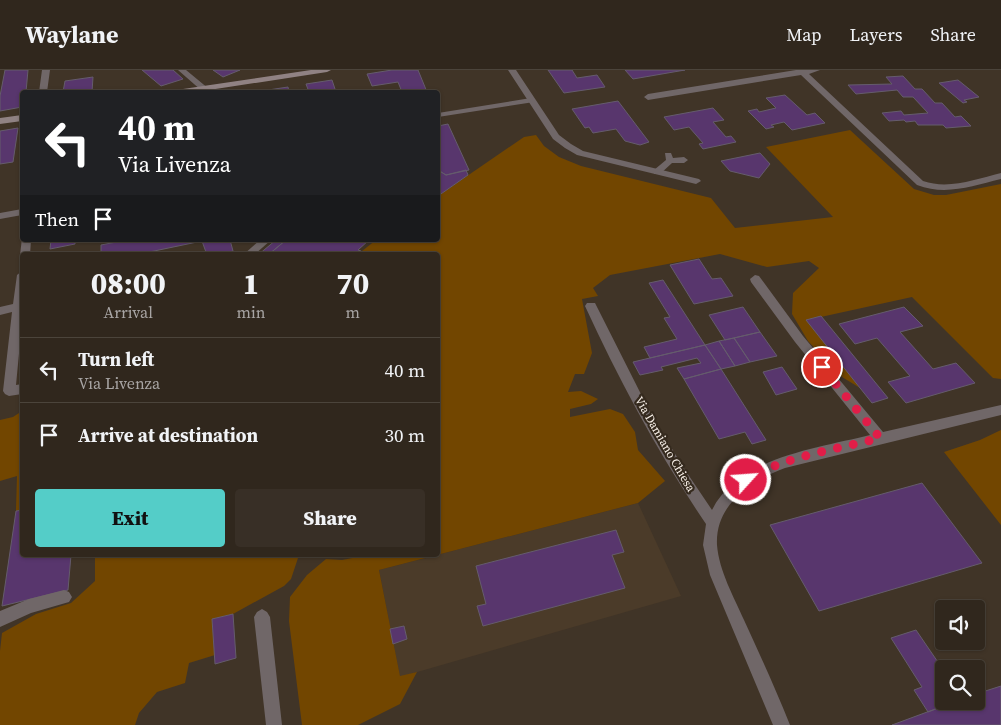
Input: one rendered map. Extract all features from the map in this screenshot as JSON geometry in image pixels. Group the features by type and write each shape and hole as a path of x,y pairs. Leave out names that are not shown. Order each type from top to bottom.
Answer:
{"main road":[{"path":"198,90 327,70"},
{"path":"0,121 20,118"}],"street":[{"path":"43,90 46,70"},
{"path":"512,70 556,137 568,146 580,153 696,180"},
{"path":"648,98 816,70"},
{"path":"801,71 870,134 915,180 926,186 942,188 1001,176"},
{"path":"0,216 20,212"},
{"path":"755,279 799,339 880,438"},
{"path":"20,296 9,392 20,389"},
{"name":"Via Damiano Chiesa","path":"592,306 606,339 682,479 713,523"},
{"path":"0,311 19,307"},
{"path":"782,724 716,575 710,545 713,523 721,503 736,487 756,474 789,461 1001,410"},
{"path":"0,619 29,606 64,596"},
{"path":"262,617 274,725"}],"lane":[{"path":"182,70 205,89"},
{"path":"440,115 531,100"},
{"path":"657,172 669,158 684,160"},
{"path":"252,252 264,242"}],"shaded area":[{"path":"850,130 914,189 934,195 946,195 1001,184 1001,379 993,378 912,297 807,320 860,388 842,377 808,341 792,314 793,293 819,268 809,261 767,267 720,254 610,275 593,288 598,296 582,299 592,353 584,374 575,374 568,392 581,391 598,399 591,404 570,409 570,417 610,409 623,414 635,432 638,450 665,481 638,503 440,554 440,252 361,252 373,242 440,242 440,195 524,137 536,135 544,146 559,157 581,166 711,198 735,228 833,217 766,147"},
{"path":"20,412 20,510 16,511 17,476 0,481 0,420 13,417"},
{"path":"1001,430 1001,525 944,452 980,440"},
{"path":"638,503 681,596 400,677 379,570 429,557 440,557 440,554"},
{"path":"95,557 298,557 291,579 284,586 233,614 212,619 215,655 189,663 185,683 157,692 139,713 135,725 0,725 0,651 2,633 36,614 71,603 95,581"},
{"path":"358,557 429,557 379,570 400,676 417,672 400,704 358,725 302,725 289,621 290,597 307,575 326,559 342,560"}],"building":[{"path":"5,70 28,70 26,90 20,90 20,107 0,111 0,96"},
{"path":"142,70 173,70 183,79 161,86"},
{"path":"213,70 240,70 223,77"},
{"path":"392,70 418,70 426,90 401,90 398,82 372,86 367,74"},
{"path":"548,70 572,70 577,78 597,75 605,87 564,93"},
{"path":"625,70 685,70 633,79"},
{"path":"903,76 915,89 922,89 935,103 942,103 955,117 961,116 971,126 946,128 943,125 918,125 915,121 889,121 882,113 901,111 904,115 928,113 913,97 903,97 897,90 856,94 848,85 892,84 886,77"},
{"path":"93,77 92,90 63,90 65,81"},
{"path":"332,80 335,90 308,90 306,84"},
{"path":"958,80 979,97 964,100 967,102 963,103 939,83"},
{"path":"288,87 289,90 268,90"},
{"path":"785,95 807,115 815,113 825,123 792,130 784,122 771,125 774,127 766,129 748,111 757,109 759,112 776,108 766,98"},
{"path":"618,101 649,142 640,145 625,141 616,129 593,133 589,127 585,128 572,109"},
{"path":"713,108 724,120 713,122 726,137 731,136 736,142 703,149 699,144 703,143 689,127 674,130 664,117"},
{"path":"448,124 469,170 446,175 440,171 440,126"},
{"path":"18,128 13,162 0,164 0,131"},
{"path":"760,153 770,164 759,178 730,171 721,161"},
{"path":"466,170 468,175 440,195 440,171 446,175"},
{"path":"51,242 75,242 75,244 50,249"},
{"path":"117,242 197,242 149,252 101,252 101,245"},
{"path":"202,242 231,242 233,251 229,252 206,252"},
{"path":"274,242 284,242 272,252 262,252"},
{"path":"284,242 367,242 358,250 360,252 272,252"},
{"path":"699,259 712,279 721,278 733,296 694,304 670,265"},
{"path":"663,280 705,345 650,358 644,347 677,339 664,318 670,317 649,283"},
{"path":"743,307 760,332 725,340 709,315"},
{"path":"904,307 923,326 900,332 933,369 956,363 975,383 906,403 888,382 910,376 877,338 855,344 839,324"},
{"path":"821,316 888,398 872,403 806,320"},
{"path":"760,332 777,356 750,362 734,338"},
{"path":"734,338 750,362 735,366 719,341"},
{"path":"719,341 735,366 721,369 705,345"},
{"path":"705,345 721,369 684,379 677,368 701,363 697,358 661,367 663,370 640,375 633,362"},
{"path":"782,367 797,389 776,395 763,372"},
{"path":"721,369 766,440 752,444 745,432 719,439 684,379"},
{"path":"922,483 982,563 819,611 770,525"},
{"path":"20,510 20,557 71,557 68,590 2,606 16,511"},
{"path":"616,530 624,552 612,555 625,588 483,626 477,606 486,604 476,566"},
{"path":"233,614 236,658 215,664 212,619"},
{"path":"404,626 407,639 393,644 390,629"},
{"path":"916,630 936,660 935,709 928,712 914,690 922,687 891,638"},
{"path":"1001,686 1001,725 892,725 935,709 985,710 985,691"}],"route":[{"path":"746,480 789,461 880,438 822,367"}]}
